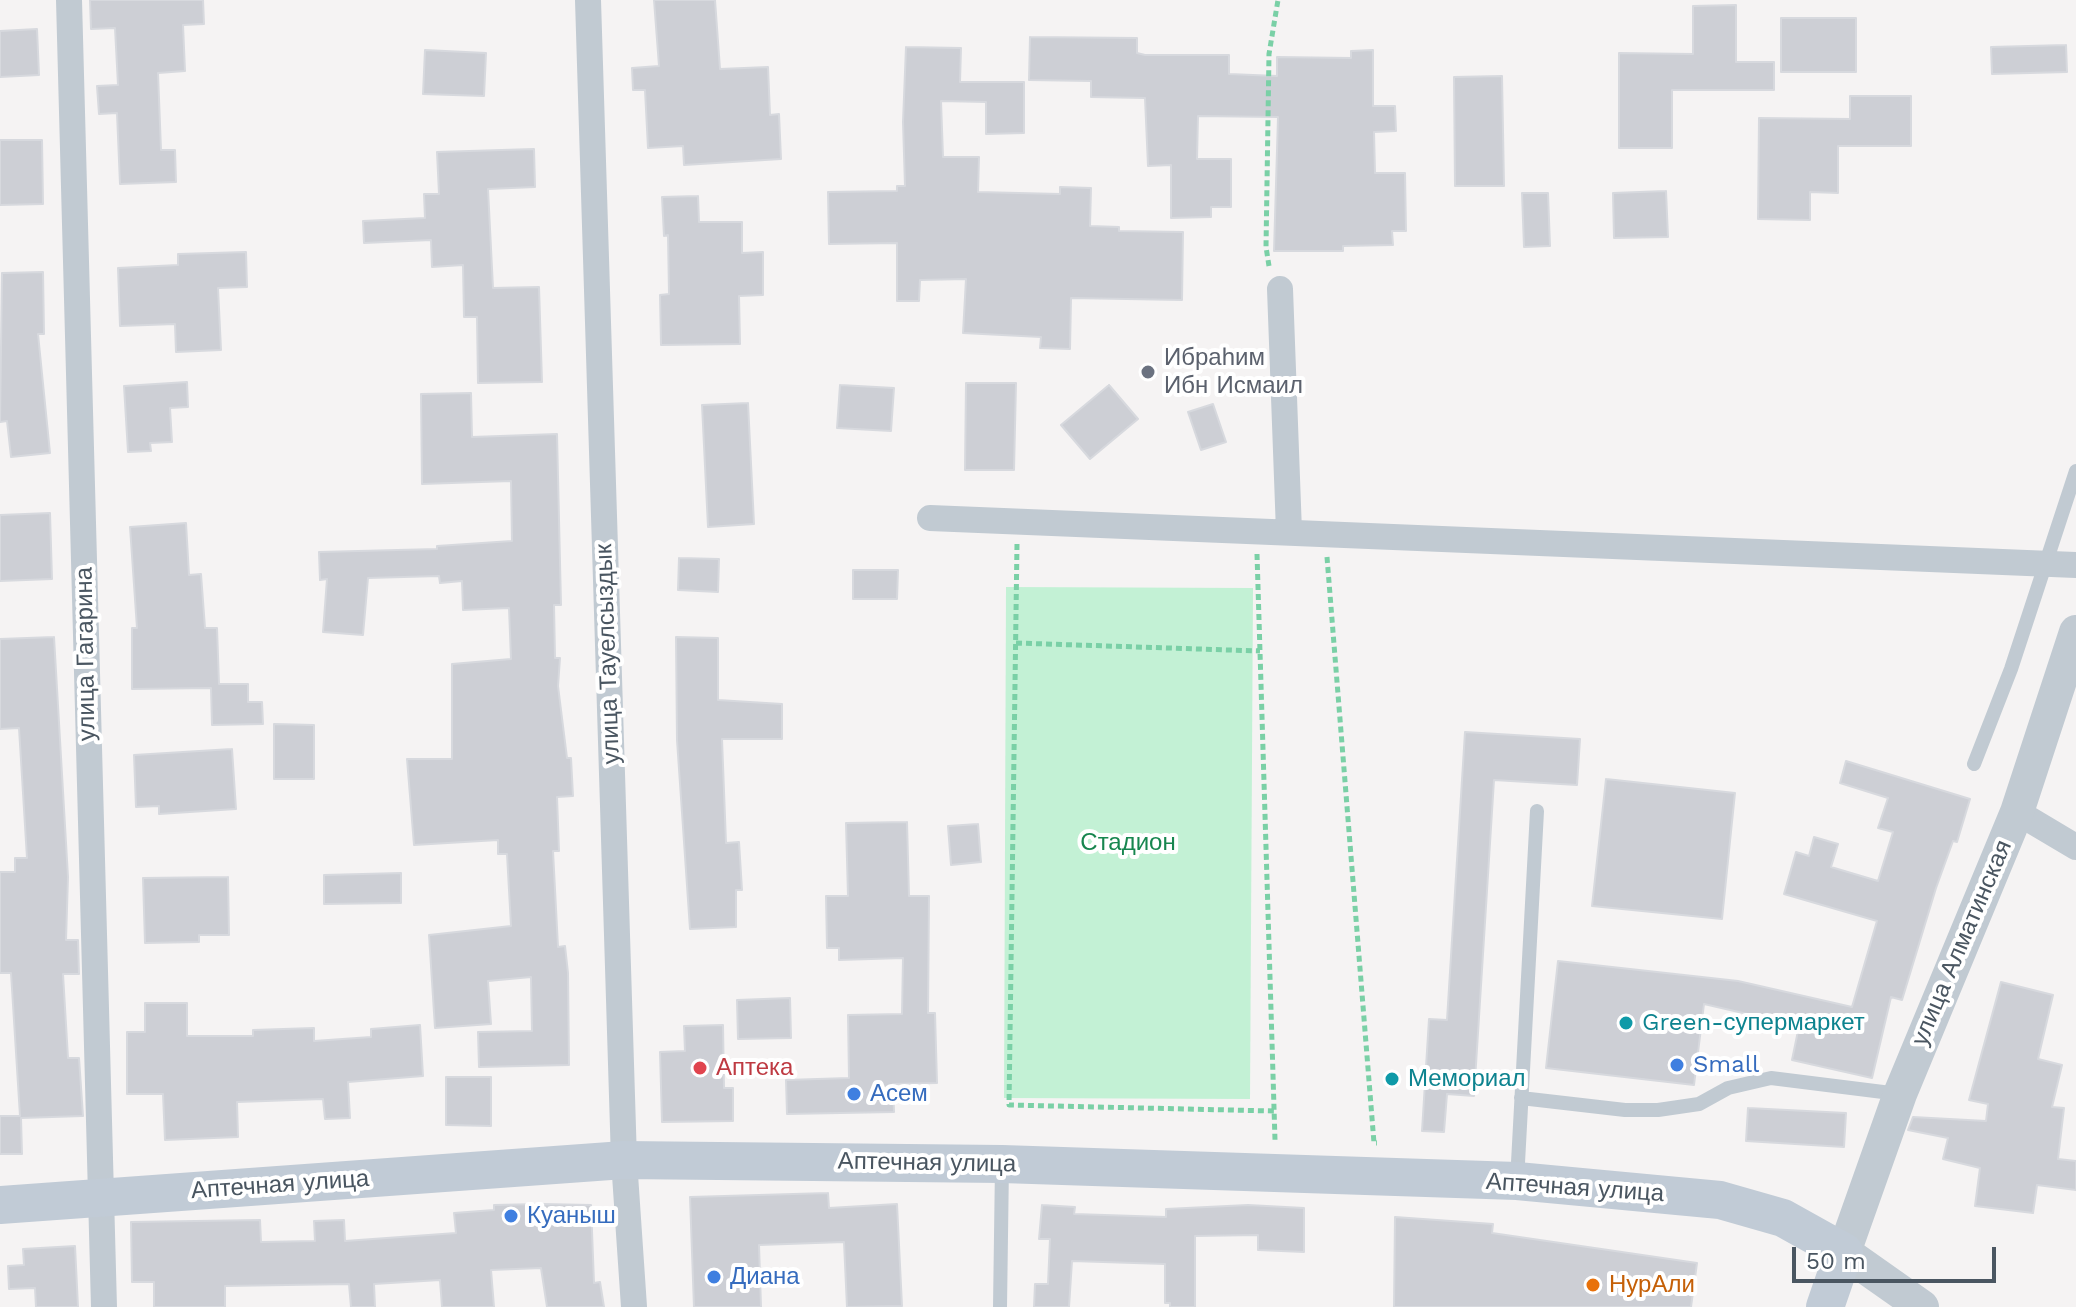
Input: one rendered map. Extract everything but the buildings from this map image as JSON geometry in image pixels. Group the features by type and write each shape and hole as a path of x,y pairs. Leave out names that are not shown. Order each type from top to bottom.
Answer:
{"main road":[{"name":"Аптечная улица","path":"0,1205 624,1160 1002,1164 1517,1181 1720,1200 1783,1218 1844,1252"},
{"path":"1825,1307 1844,1252"}],"street":[{"name":"улица Гагарина","path":"69,0 104,1307"},
{"name":"улица Тауелсыздык","path":"588,0 624,1160 634,1307"},
{"path":"1280,289 1289,532"},
{"path":"930,518 2076,565"},
{"name":"улица Алматинская","path":"1844,1252 1900,1094 2017,812 2076,632"},
{"path":"2017,812 2076,847"},
{"path":"1844,1252 1922,1307"}],"lane":[{"path":"1974,764 2011,669 2076,471"},
{"path":"1517,1181 1537,811"},
{"path":"1521,1098 1625,1110 1658,1110 1699,1104 1728,1088 1771,1078 1900,1094"},
{"path":"1000,1307 1002,1164"}],"path":[{"path":"1278,0 1269,54 1266,247 1267,260 1280,289"},
{"path":"1018,523 1009,1105 1274,1111"},
{"path":"1256,533 1275,1140"},
{"path":"1325,533 1374,1143 1387,1143"},
{"path":"1016,643 1260,651"}],"green space":[{"name":"Стадион","path":"1006,587 1253,588 1250,1099 1004,1098"}],"place":[{"name":"Ибраһим Ибн Исмаил","path":"1148,372"},
{"name":"Green-супермаркет","path":"1626,1023"},
{"name":"Small","path":"1677,1065"},
{"name":"Аптека","path":"700,1068"},
{"name":"Мемориал","path":"1392,1079"},
{"name":"Асем","path":"854,1094"},
{"name":"Куаныш","path":"511,1216"},
{"name":"Диана","path":"714,1277"},
{"name":"НурАли","path":"1593,1285"}]}
